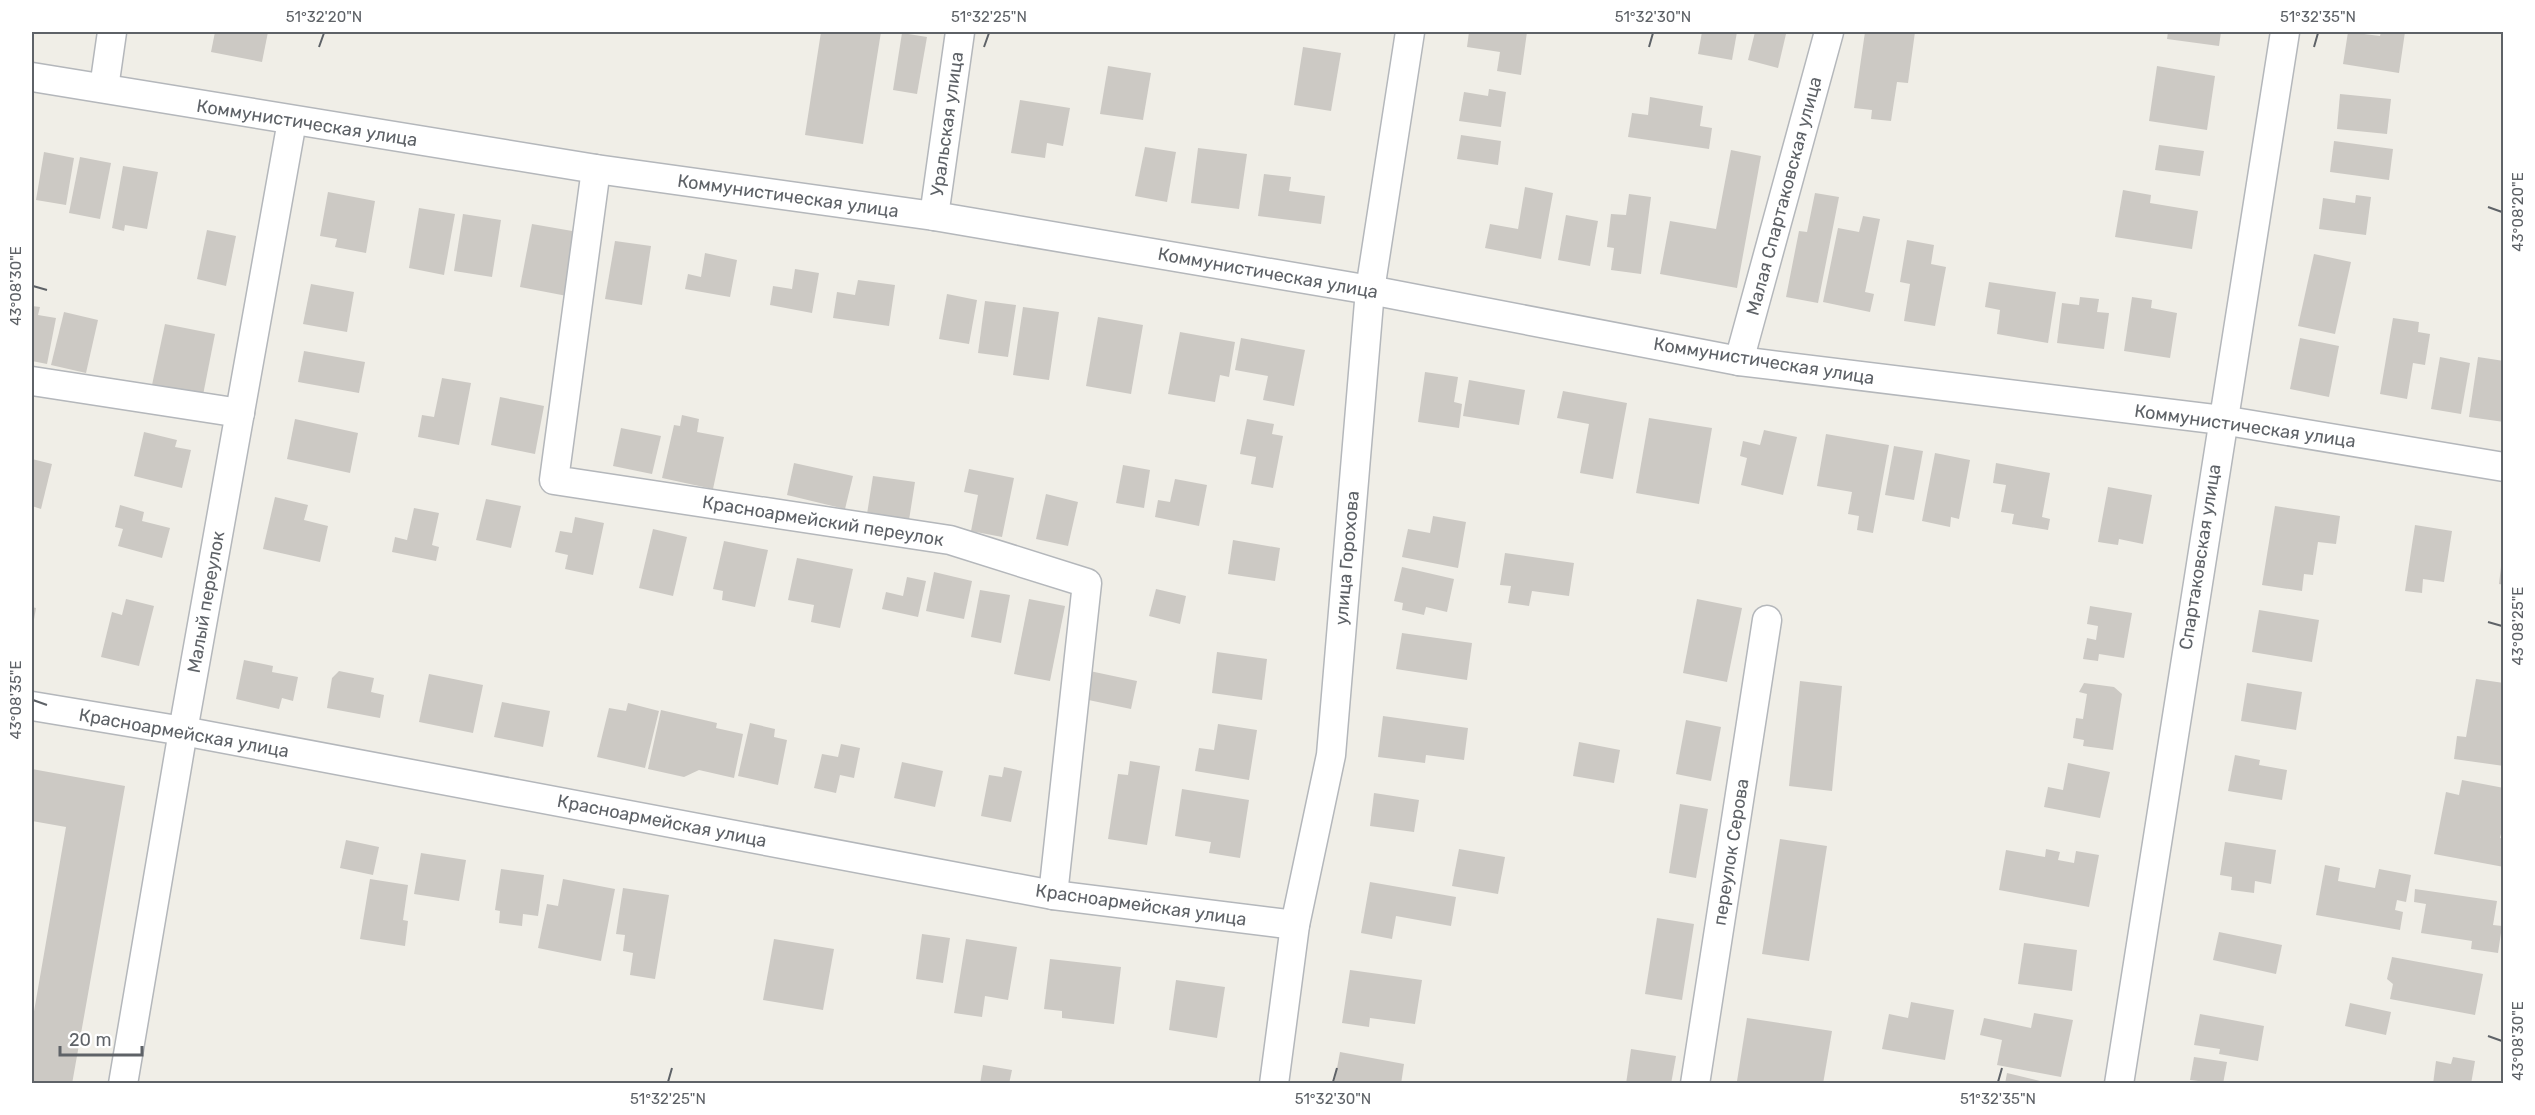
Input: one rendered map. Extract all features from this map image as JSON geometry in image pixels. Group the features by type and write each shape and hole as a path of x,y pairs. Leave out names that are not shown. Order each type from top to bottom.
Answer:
{"street":[{"path":"104,88 112,32"},
{"name":"Уральская улица","path":"934,216 960,32"},
{"name":"улица Горохова","path":"1274,1083 1295,925 1331,755 1370,290 1410,32"},
{"name":"Малая Спартаковская улица","path":"1738,361 1829,32"},
{"name":"Спартаковская улица","path":"2119,1083 2284,32"},
{"name":"Коммунистическая улица","path":"32,77 596,169 934,216 1370,290 1738,361 2222,420 2504,467"},
{"name":"Малый переулок","path":"123,1083 183,731 292,121"},
{"name":"Красноармейский переулок","path":"596,169 554,480 950,540 1087,583 1053,895"},
{"path":"32,381 240,413"},
{"name":"переулок Серова","path":"1695,1083 1767,620"},
{"name":"Красноармейская улица","path":"32,706 183,731 1053,895 1295,925"}],"building":[{"path":"215,32 268,32 262,62 211,52"},
{"path":"821,32 881,32 863,144 805,135"},
{"path":"1469,32 1527,32 1521,75 1497,71 1500,52 1467,47"},
{"path":"1702,32 1737,32 1732,60 1698,54"},
{"path":"1755,32 1786,34 1778,68 1748,60"},
{"path":"1865,32 1915,32 1908,83 1897,82 1891,121 1871,119 1872,110 1854,108"},
{"path":"2168,32 2221,32 2219,46 2167,39"},
{"path":"2348,32 2380,36 2381,32 2405,32 2399,73 2343,64"},
{"path":"902,33 927,37 917,94 893,90"},
{"path":"1303,47 1341,53 1331,111 1294,105"},
{"path":"1108,66 1151,73 1143,120 1100,114"},
{"path":"2157,66 2215,76 2207,130 2149,121"},
{"path":"1489,89 1506,92 1501,127 1459,121 1464,92 1488,96"},
{"path":"2340,94 2391,99 2387,134 2337,129"},
{"path":"1650,97 1703,106 1700,126 1712,128 1709,149 1628,137 1632,113 1648,115"},
{"path":"1020,100 1070,108 1063,146 1047,143 1045,158 1011,153"},
{"path":"1461,135 1501,141 1498,165 1457,159"},
{"path":"2334,141 2393,149 2389,180 2330,172"},
{"path":"2159,145 2204,151 2200,176 2155,170"},
{"path":"1145,147 1176,152 1167,202 1135,196"},
{"path":"1198,148 1247,154 1239,209 1191,203"},
{"path":"1731,150 1761,156 1737,288 1660,274 1670,221 1716,229"},
{"path":"44,152 74,158 66,205 36,200"},
{"path":"80,157 111,163 100,219 69,213"},
{"path":"123,166 158,172 147,229 125,225 124,231 112,228"},
{"path":"1264,174 1291,177 1289,191 1325,196 1321,224 1258,216"},
{"path":"1525,187 1553,193 1541,259 1485,248 1490,224 1518,229"},
{"path":"2123,190 2151,195 2150,203 2198,211 2192,249 2115,237"},
{"path":"328,192 375,201 366,253 335,247 337,239 320,236"},
{"path":"1815,193 1839,197 1818,303 1786,297 1799,231 1807,232"},
{"path":"1629,194 1651,197 1641,274 1611,270 1614,248 1607,247 1611,214 1626,215"},
{"path":"2356,195 2371,197 2366,235 2319,229 2323,198 2355,203"},
{"path":"419,208 455,214 444,275 409,268"},
{"path":"463,214 501,220 492,277 454,271"},
{"path":"1566,215 1598,221 1590,266 1558,260"},
{"path":"1863,216 1880,219 1865,292 1874,294 1870,312 1823,302 1838,228 1859,232"},
{"path":"532,224 578,232 567,296 520,287"},
{"path":"207,230 236,236 226,286 197,279"},
{"path":"1907,240 1934,245 1931,264 1946,267 1935,326 1904,321 1910,284 1900,282"},
{"path":"615,241 651,246 642,305 605,299"},
{"path":"705,253 737,260 730,297 685,289 688,274 701,277"},
{"path":"2314,254 2351,262 2335,334 2298,326"},
{"path":"795,269 819,273 812,313 770,305 773,286 792,289"},
{"path":"858,280 895,285 889,326 833,318 837,292 855,295"},
{"path":"1989,282 2056,292 2048,343 1997,334 2000,310 1985,307"},
{"path":"311,284 354,292 347,332 303,324"},
{"path":"947,294 977,300 969,344 939,339"},
{"path":"2080,297 2099,299 2097,312 2109,313 2104,349 2057,343 2062,303 2079,305"},
{"path":"2132,297 2152,300 2151,308 2177,313 2170,358 2124,351"},
{"path":"985,301 1016,305 1008,357 978,353"},
{"path":"32,306 40,307 38,315 56,318 47,364 32,361"},
{"path":"1023,307 1059,312 1049,380 1013,375"},
{"path":"64,312 98,320 86,373 51,365"},
{"path":"1098,317 1143,325 1131,394 1086,386"},
{"path":"2393,318 2419,322 2418,332 2430,334 2425,365 2413,363 2407,399 2380,394"},
{"path":"165,324 215,334 203,395 152,385"},
{"path":"1180,332 1235,342 1229,377 1220,375 1215,402 1168,394"},
{"path":"1241,338 1305,350 1294,406 1263,400 1268,376 1235,370"},
{"path":"2300,338 2339,346 2329,397 2290,389"},
{"path":"304,351 365,362 359,393 298,382"},
{"path":"2440,357 2470,363 2461,414 2431,409"},
{"path":"2478,357 2504,361 2504,422 2469,417"},
{"path":"1425,372 1458,377 1454,402 1462,404 1459,428 1418,422"},
{"path":"442,378 471,383 459,445 418,437 422,415 434,417"},
{"path":"1469,380 1525,390 1519,425 1463,416"},
{"path":"1563,391 1627,403 1613,479 1580,473 1589,424 1557,418"},
{"path":"500,397 544,406 535,454 491,445"},
{"path":"682,415 699,419 697,432 724,437 713,489 662,478 674,425 680,426"},
{"path":"1649,418 1712,428 1699,504 1636,493"},
{"path":"295,419 358,433 350,473 287,459"},
{"path":"1247,419 1274,424 1272,434 1283,436 1273,488 1251,484 1256,457 1240,454"},
{"path":"621,428 661,436 652,474 613,466"},
{"path":"1764,430 1797,437 1783,495 1741,485 1747,458 1740,456 1743,441 1760,445"},
{"path":"144,432 177,440 175,447 191,450 182,488 134,476"},
{"path":"1826,434 1889,445 1873,533 1857,530 1859,516 1848,514 1852,492 1817,486"},
{"path":"1894,446 1923,451 1914,500 1885,495"},
{"path":"1935,453 1970,460 1959,519 1951,517 1950,527 1922,521"},
{"path":"32,459 52,464 41,509 32,506"},
{"path":"794,463 853,476 845,509 787,495"},
{"path":"1996,463 2050,473 2042,517 2050,519 2048,530 2012,524 2014,514 2001,512 2006,485 1993,483"},
{"path":"1123,465 1150,470 1144,508 1116,503"},
{"path":"969,469 1014,478 1002,537 971,531 978,495 964,492"},
{"path":"873,476 915,482 909,520 867,514"},
{"path":"1175,479 1207,485 1199,526 1155,517 1158,500 1170,502"},
{"path":"2108,487 2152,495 2143,544 2119,539 2118,545 2098,542"},
{"path":"1046,494 1078,502 1068,546 1036,539"},
{"path":"275,497 308,505 304,520 328,526 320,562 263,549"},
{"path":"486,499 521,506 511,548 476,540"},
{"path":"120,505 144,512 142,521 170,528 162,558 118,546 123,529 115,527"},
{"path":"2275,506 2340,516 2336,544 2318,542 2313,575 2304,574 2302,591 2262,585"},
{"path":"414,508 439,513 432,545 439,547 436,561 392,552 395,537 407,540"},
{"path":"1433,516 1466,522 1458,568 1402,557 1408,529 1430,533"},
{"path":"575,517 604,523 593,575 565,569 568,555 555,552 560,531 572,533"},
{"path":"2415,525 2452,531 2444,582 2423,579 2422,593 2405,591"},
{"path":"653,529 687,537 673,596 639,588"},
{"path":"1233,540 1280,548 1275,581 1228,574"},
{"path":"724,541 768,550 755,607 722,600 723,591 713,589"},
{"path":"1505,553 1574,563 1569,596 1532,591 1529,606 1508,603 1511,586 1500,585"},
{"path":"797,558 853,569 840,628 811,622 814,605 788,600"},
{"path":"2502,558 2504,558 2504,585 2499,584"},
{"path":"1402,567 1454,579 1447,612 1426,607 1424,615 1402,610 1403,603 1394,601"},
{"path":"934,572 972,581 964,619 926,611"},
{"path":"907,577 926,581 918,617 882,609 886,592 903,596"},
{"path":"1156,589 1186,596 1180,624 1149,616"},
{"path":"980,590 1010,595 1001,643 971,637"},
{"path":"126,599 154,606 139,666 101,657 112,612 122,615"},
{"path":"1029,599 1065,606 1050,681 1014,674"},
{"path":"1697,599 1742,608 1727,682 1683,673"},
{"path":"2090,606 2132,613 2124,658 2099,654 2098,661 2083,659 2087,638 2096,640 2098,626 2087,624"},
{"path":"32,607 36,608 33,625 32,625"},
{"path":"2259,610 2319,620 2312,662 2252,652"},
{"path":"1402,633 1472,643 1467,680 1396,669"},
{"path":"1217,652 1267,659 1262,700 1212,693"},
{"path":"244,660 273,666 272,672 298,677 293,701 282,698 279,709 236,699"},
{"path":"1085,670 1137,681 1131,709 1079,698"},
{"path":"339,671 374,678 371,692 384,695 380,718 327,708 332,678"},
{"path":"429,674 483,685 473,733 419,722"},
{"path":"2476,679 2504,683 2504,766 2454,759 2457,736 2466,737"},
{"path":"1800,681 1842,686 1832,791 1789,786"},
{"path":"2084,683 2114,687 2122,694 2113,750 2083,746 2084,740 2073,738 2076,718 2083,719 2087,694 2079,692"},
{"path":"2247,683 2302,692 2296,730 2241,721"},
{"path":"502,702 550,711 543,747 494,737"},
{"path":"628,703 659,711 645,768 597,757 609,708 626,711"},
{"path":"661,710 717,723 716,728 743,734 734,778 699,770 684,777 648,769"},
{"path":"1383,716 1468,728 1464,760 1426,755 1425,763 1378,757"},
{"path":"1686,720 1721,727 1711,781 1676,774"},
{"path":"750,723 775,729 774,737 787,740 778,785 738,776"},
{"path":"1218,724 1257,730 1249,780 1195,771 1199,748 1214,750"},
{"path":"1579,742 1620,750 1614,783 1573,776"},
{"path":"841,744 860,748 854,778 840,775 836,793 814,788 822,754 838,757"},
{"path":"2235,755 2260,760 2259,765 2287,770 2282,800 2228,791"},
{"path":"1130,761 1160,766 1147,845 1108,839 1118,774 1128,775"},
{"path":"902,762 943,771 935,807 894,798"},
{"path":"2068,763 2110,772 2100,818 2044,807 2048,787 2063,790"},
{"path":"1004,767 1022,771 1011,822 981,816 989,775 1002,777"},
{"path":"32,769 125,786 72,1084 32,1084 32,1023 66,827 32,821"},
{"path":"2462,780 2504,788 2504,822 2500,838 2504,839 2504,867 2434,854 2446,792 2459,795"},
{"path":"1182,789 1249,800 1240,858 1209,853 1211,842 1175,836"},
{"path":"1374,793 1419,800 1414,832 1370,826"},
{"path":"1680,804 1708,809 1696,878 1669,873"},
{"path":"1780,839 1827,846 1809,961 1762,954"},
{"path":"346,840 379,847 373,875 340,868"},
{"path":"2225,842 2276,850 2271,884 2255,881 2254,893 2231,890 2232,877 2220,875"},
{"path":"1459,849 1505,857 1498,894 1452,886"},
{"path":"2046,849 2060,852 2058,860 2074,863 2076,851 2099,855 2089,907 1999,890 2006,850 2045,857"},
{"path":"421,853 466,860 459,901 414,894"},
{"path":"2325,865 2340,868 2338,881 2375,888 2379,869 2411,875 2406,902 2397,900 2395,910 2403,912 2400,930 2316,915"},
{"path":"501,869 544,875 538,916 523,914 522,926 499,923 500,911 495,910"},
{"path":"370,879 408,885 403,920 408,921 405,946 360,939"},
{"path":"563,879 615,889 601,961 538,948 547,904 558,906"},
{"path":"1370,882 1456,897 1451,926 1396,916 1392,939 1361,933"},
{"path":"623,888 669,895 655,979 630,975 633,953 623,951 625,935 616,934"},
{"path":"2415,889 2497,901 2493,925 2502,926 2498,953 2471,949 2472,941 2421,933 2426,904 2414,902"},
{"path":"1657,918 1694,924 1682,1000 1645,994"},
{"path":"2219,932 2282,945 2276,974 2213,960"},
{"path":"922,934 950,938 943,983 916,979"},
{"path":"774,939 834,949 823,1010 763,1000"},
{"path":"966,939 1017,947 1008,1000 985,996 982,1017 954,1013"},
{"path":"2024,943 2077,950 2072,991 2018,984"},
{"path":"2392,957 2483,974 2475,1015 2390,999 2393,984 2387,979"},
{"path":"1050,959 1121,967 1114,1024 1062,1018 1062,1011 1044,1009"},
{"path":"1350,970 1422,980 1415,1024 1370,1018 1369,1027 1342,1023"},
{"path":"1176,980 1225,987 1217,1038 1169,1030"},
{"path":"1911,1002 1954,1010 1945,1060 1882,1049 1889,1014 1908,1018"},
{"path":"2350,1003 2391,1012 2386,1035 2345,1026"},
{"path":"2034,1013 2073,1020 2061,1077 1997,1065 2002,1040 1980,1035 1984,1018 2031,1028"},
{"path":"2200,1014 2264,1026 2258,1061 2219,1054 2220,1049 2194,1045"},
{"path":"1747,1018 1832,1031 1823,1084 1756,1084 1737,1081"},
{"path":"1631,1049 1676,1056 1671,1084 1626,1084"},
{"path":"1340,1052 1404,1064 1401,1084 1334,1084"},
{"path":"2194,1057 2227,1062 2223,1084 2190,1080"},
{"path":"2453,1057 2475,1061 2471,1084 2433,1084 2436,1061 2451,1064"},
{"path":"983,1065 1012,1070 1009,1084 980,1084"},
{"path":"2007,1073 2048,1083 2048,1084 2005,1084"}]}
